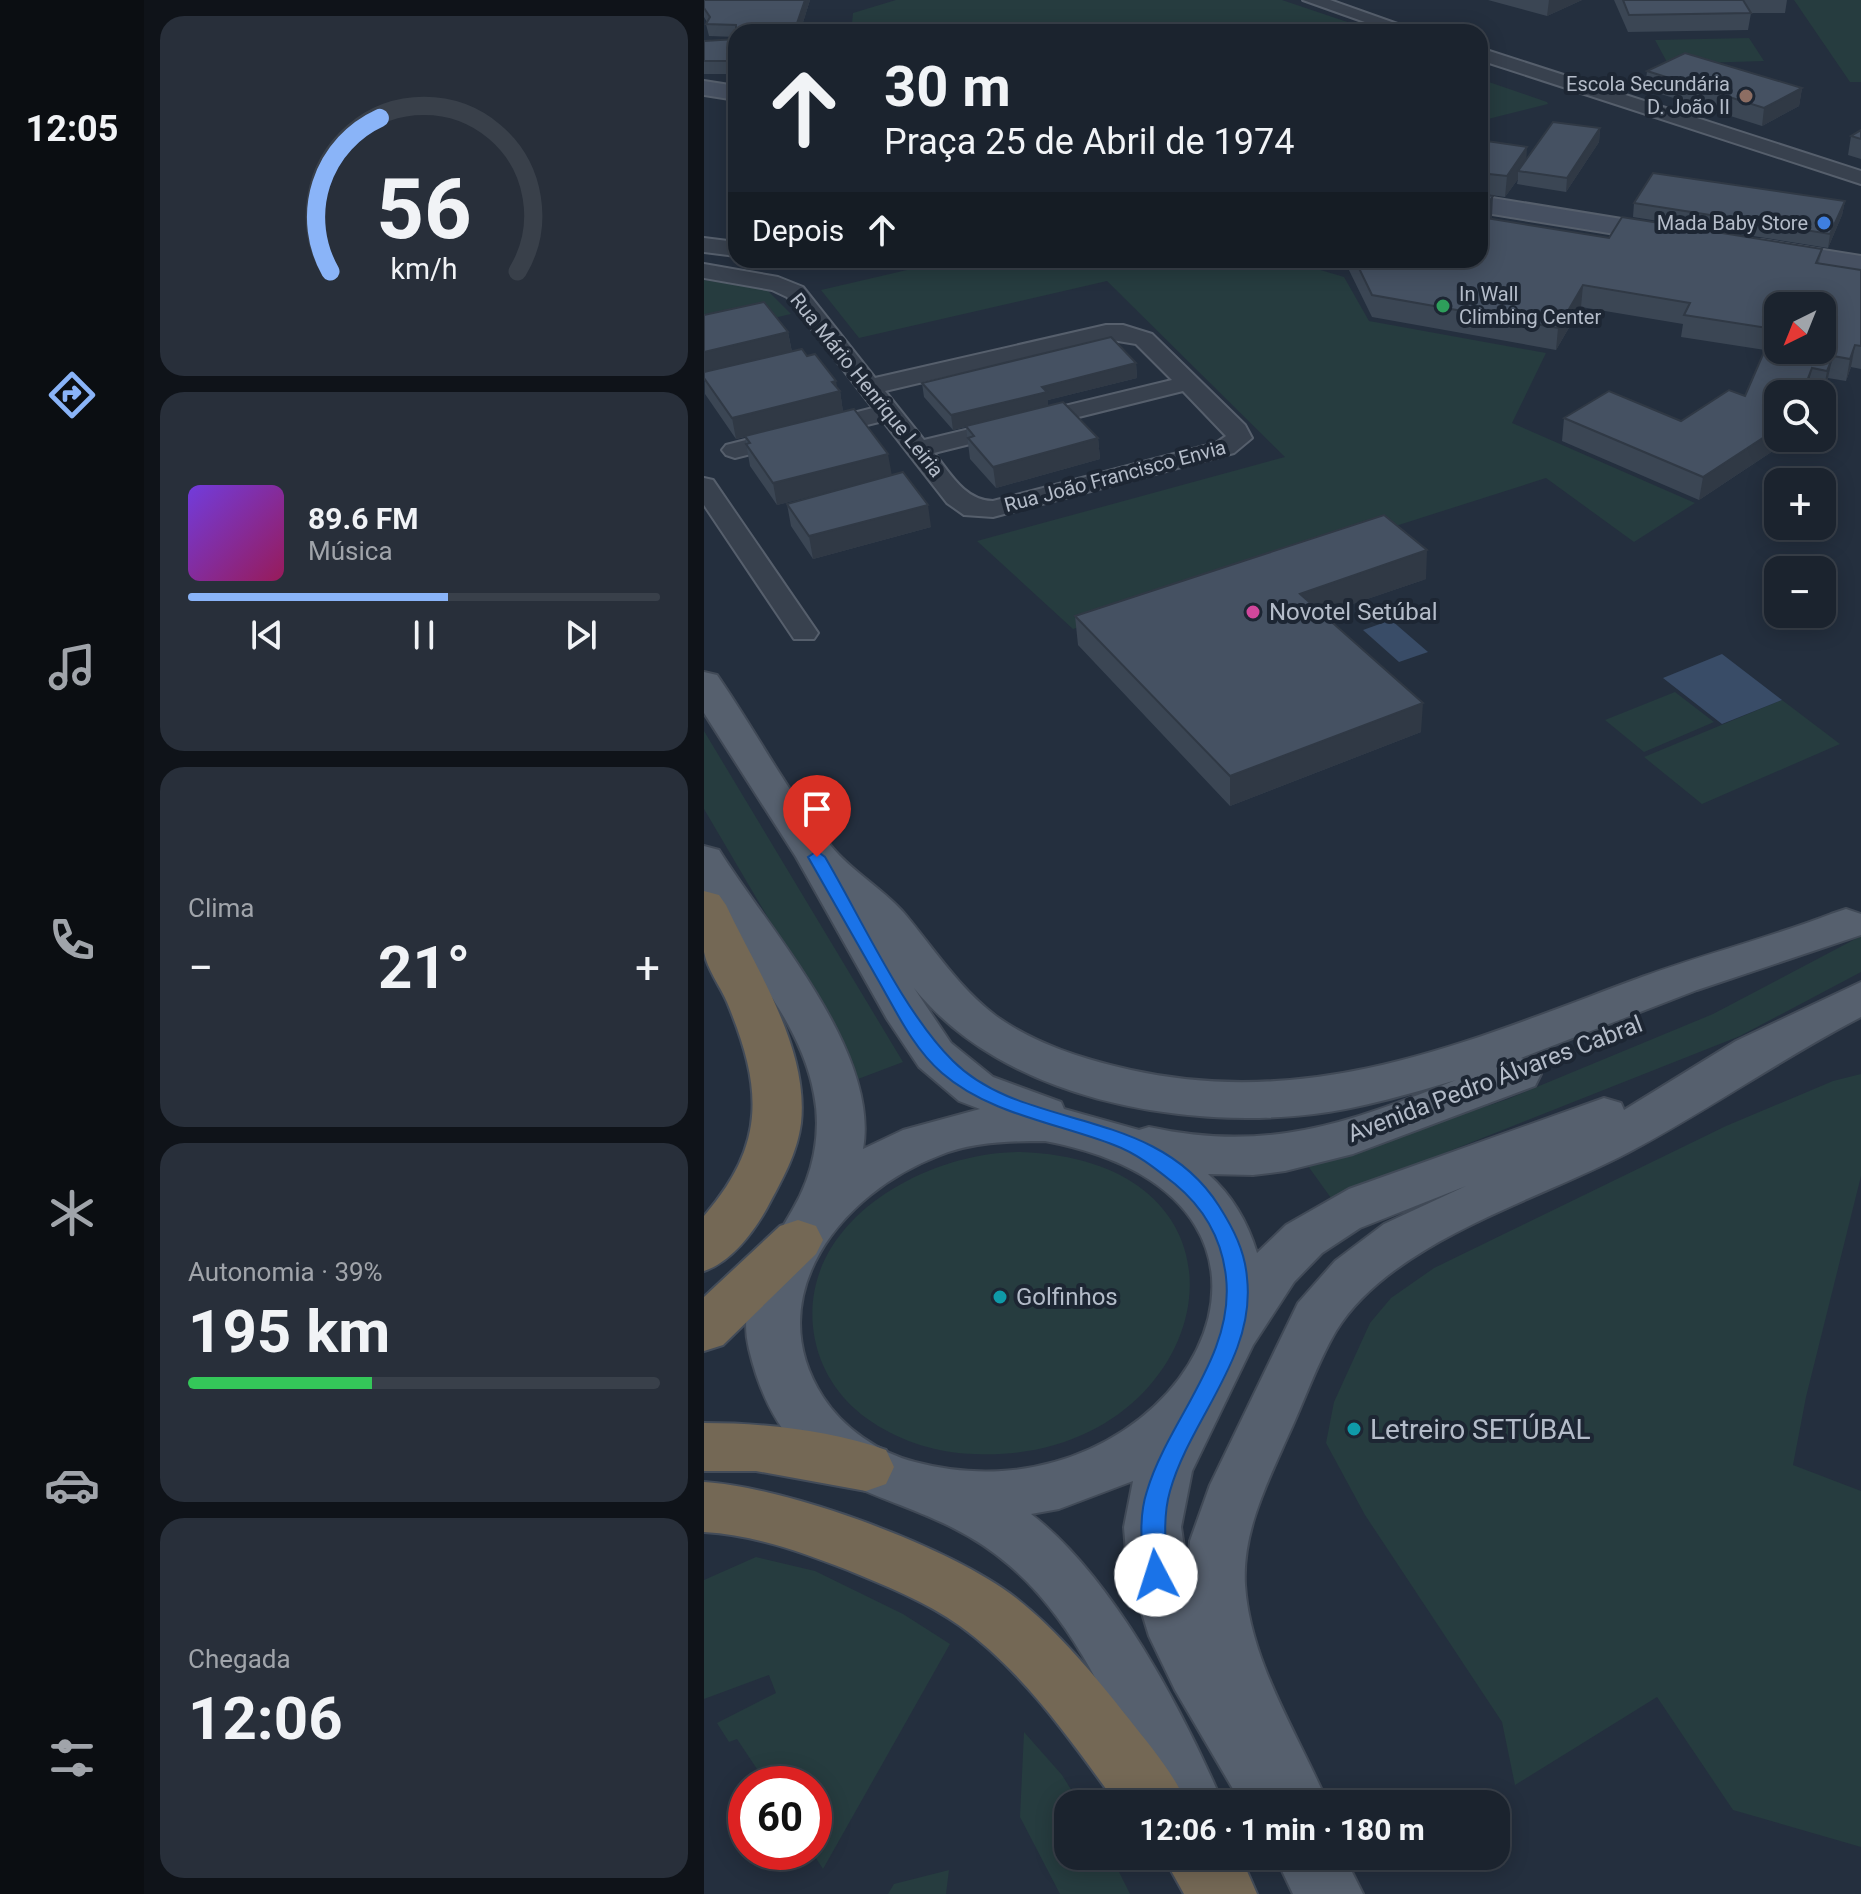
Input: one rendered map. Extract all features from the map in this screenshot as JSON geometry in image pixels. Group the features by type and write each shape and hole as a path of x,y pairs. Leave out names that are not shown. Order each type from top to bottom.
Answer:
{"highway":[{"path":"704,1251 759,1182 774,1149 780,1118 769,1055 705,883"},
{"path":"704,1330 804,1231"},
{"path":"704,1447 756,1447 866,1467"},
{"path":"704,1507 747,1510 806,1528 929,1578 995,1618 1075,1699 1144,1790"},
{"path":"1206,1870 1224,1894"}],"main road":[{"path":"705,89 728,92"},
{"path":"1488,205 1708,241"},
{"path":"1738,245 1861,265"},
{"path":"704,683 817,857 916,1030 942,1062 961,1079 992,1096 1140,1148 1178,1172 1201,1194 1226,1233 1235,1263 1237,1296 1232,1333 1216,1372 1187,1411 1154,1441 1090,1475 1014,1494 961,1494 928,1489"},
{"path":"817,857 878,912 928,977 961,1011 1008,1046 1116,1085 1229,1103 1326,1097 1416,1078 1505,1048 1700,972 1774,952 1853,919"},
{"path":"705,883 767,954 811,1030 835,1081 842,1114 841,1138 827,1186 783,1272 774,1302 773,1337 778,1366 794,1401 816,1431 866,1467 928,1489 988,1516 1017,1537 1060,1580 1106,1642 1184,1790"},
{"name":"Avenida Pedro Álvares Cabral","path":"1100,1133 1221,1157 1252,1157 1322,1145 1492,1084 1659,1015 1853,919"},
{"path":"1268,1790 1201,1677 1156,1575 1153,1524 1166,1467 1262,1282 1277,1261 1309,1233 1367,1203 1660,1094 1861,998"},
{"path":"1290,1790 1223,1637 1217,1609 1217,1573 1219,1541 1238,1485 1316,1318 1353,1275 1402,1238 1615,1138 1780,1039"},
{"path":"804,1231 857,1176 887,1158 937,1136 1014,1123 1045,1123 1100,1133"},
{"path":"1227,1870 1240,1894"},
{"path":"1317,1870 1333,1894"},
{"path":"1324,1870 1333,1894"}],"street":[{"path":"1312,0 1387,24"},
{"path":"1366,17 1382,24"},
{"path":"1488,59 1861,178"},
{"path":"1488,74 1861,194"},
{"path":"704,245 728,248"},
{"name":"Rua Mário Henrique Leiria","path":"722,268 789,287 956,497"},
{"name":"Rua João Francisco Envia","path":"870,387 1112,331 1144,339 1236,430 1237,441 1225,448 993,509 973,509 956,497"},
{"path":"811,359 841,352"},
{"path":"918,449 1188,383"},
{"path":"735,450 888,412"},
{"path":"910,482 938,475"},
{"path":"704,486 804,633"}],"green space":[{"path":"896,0 1282,0 1353,24 852,24 853,13"},
{"path":"1794,0 1861,0 1861,82 1850,82"},
{"path":"1749,38 1764,61 1668,64 1655,40"},
{"path":"1488,82 1547,102 1488,119"},
{"path":"916,268 1314,268 1344,277 1369,321 1546,353 1512,423 1695,503 1634,542 1546,478 1073,629 977,541 1285,457 1107,281 859,338 821,290"},
{"path":"704,280 767,290 791,314 704,334"},
{"path":"1675,692 1714,722 1644,752 1605,720"},
{"path":"1782,700 1840,744 1702,804 1644,757"},
{"path":"704,731 903,1062 858,1079 797,967 704,809"},
{"path":"1861,936 1861,972 1740,1036 1331,1198 1308,1166 1508,1099 1713,1014"},
{"path":"1861,1074 1861,1176 1806,1397 1793,1465 1861,1491 1861,1847 1733,1810 1657,1697 1515,1785 1502,1722 1365,1515 1326,1443 1334,1402 1370,1323 1391,1298 1434,1268 1726,1126 1833,1081"},
{"path":"1020,1152 1105,1168 1159,1205 1186,1254 1187,1310 1165,1366 1120,1413 1057,1445 975,1454 908,1441 872,1422 852,1406 828,1376 815,1340 813,1299 824,1262 844,1230 872,1203 906,1181 944,1165 982,1155"},
{"path":"756,1557 815,1571 903,1614 950,1644 832,1853 832,1766 755,1766 737,1739 729,1742 717,1723 776,1693 769,1675 704,1699 704,1580"},
{"path":"1024,1732 1071,1790 1054,1790 1054,1870 1118,1870 1130,1894 1060,1894 1020,1817"},
{"path":"949,1870 946,1894 888,1894 894,1884"}],"water":[{"path":"1391,620 1428,652 1399,662 1363,630"},
{"path":"1722,654 1782,700 1722,724 1663,678"}],"building":[{"path":"704,0 805,0 797,24 706,24 710,17 704,8"},
{"path":"1623,0 1743,0 1751,13 1629,15"},
{"path":"728,40 728,61 704,61 704,41"},
{"path":"1685,53 1802,88 1764,108 1647,71"},
{"path":"1553,122 1600,128 1567,178 1518,171"},
{"path":"1861,130 1861,139 1851,136"},
{"path":"1488,141 1527,147 1507,176 1488,174"},
{"path":"1653,173 1845,201 1830,234 1634,203"},
{"path":"1622,217 1822,249 1816,263 1861,270 1861,346 1855,345 1850,359 1836,357 1836,292 1764,292 1764,327 1684,315 1690,303 1583,285 1558,328 1372,295 1359,268 1488,268 1488,218 1609,238"},
{"path":"764,302 788,332 704,352 704,315"},
{"path":"1111,337 1136,363 1042,387 1047,392 951,415 922,383"},
{"path":"802,349 807,356 815,354 840,391 732,418 704,378 704,372"},
{"path":"1764,352 1764,364 1830,364 1827,371 1812,368 1807,380 1764,380 1764,437 1703,477 1564,418 1609,391 1681,421 1729,390 1745,396"},
{"path":"1063,402 1098,438 993,467 968,438 974,436 966,426"},
{"path":"854,409 888,454 773,483 746,444 750,443 745,436"},
{"path":"903,472 928,505 809,536 787,504"},
{"path":"1384,515 1427,550 1300,594 1423,703 1230,776 1075,616"}],"place":[{"name":"Escola Secundária D. João II","path":"1746,96"},
{"name":"Mada Baby Store","path":"1824,223"},
{"name":"In Wall Climbing Center","path":"1443,306"},
{"name":"Novotel Setúbal","path":"1253,612"},
{"name":"Golfinhos","path":"1000,1297"},
{"name":"Letreiro SETÚBAL","path":"1354,1429"}],"route":[{"path":"817,857 916,1030 948,1068 976,1089 1009,1104 1123,1140 1151,1154 1178,1172 1201,1194 1226,1233 1237,1278 1236,1316 1220,1364 1177,1444 1158,1492 1153,1524 1156,1575"}]}
